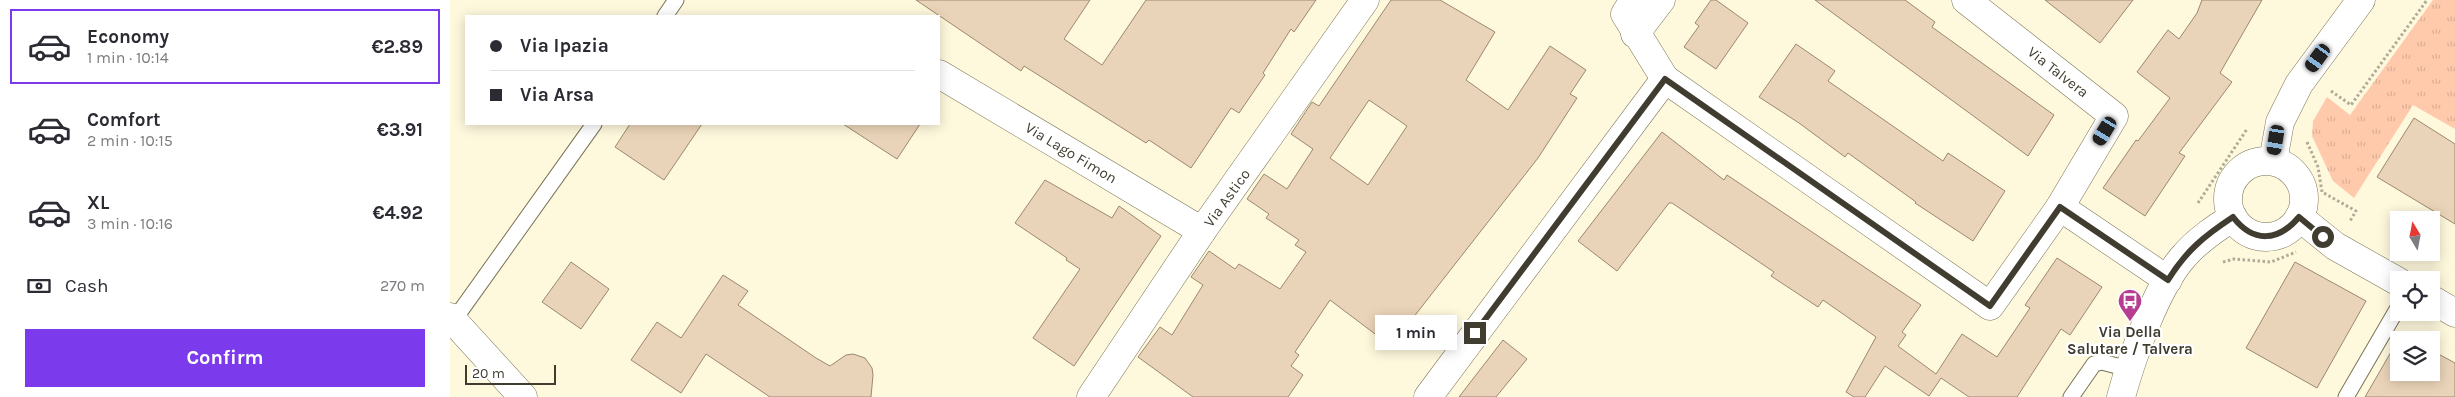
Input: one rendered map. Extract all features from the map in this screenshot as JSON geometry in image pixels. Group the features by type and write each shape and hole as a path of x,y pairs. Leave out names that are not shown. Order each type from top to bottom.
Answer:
{"street":[{"name":"Via Astico","path":"1091,397 1202,232 1365,0"},
{"name":"Via Talvera","path":"1634,0 1625,14 1635,34 1665,79 1990,306 2060,207 2114,116 1966,0"},
{"path":"1635,34 1661,0"},
{"path":"2272,161 2280,122 2299,84 2361,0"},
{"name":"Via Lago Fimon","path":"940,75 1202,232"},
{"path":"1428,397 1665,79"},
{"path":"2272,161 2284,166 2300,182 2304,194 2304,205 2299,217 2291,227 2279,234 2266,237 2253,234 2241,228 2228,206 2232,182 2249,165 2272,161"},
{"path":"2060,207 2168,280"},
{"path":"2121,397 2128,369 2168,280 2183,256 2233,217"},
{"path":"2299,217 2335,246 2390,277"},
{"path":"2440,305 2455,313"},
{"path":"452,318 522,397"}],"lane":[{"path":"666,15 676,0"},
{"path":"452,318 593,125"},
{"path":"2346,397 2390,321"},
{"path":"2071,397 2094,364 2102,362 2128,369"}],"path":[{"path":"2325,87 2351,105 2427,0"},
{"path":"2306,133 2306,142 2318,167 2322,192 2356,211"},
{"path":"2221,263 2234,260 2271,262 2299,251"}],"green space":[{"path":"2433,0 2455,0 2455,129 2413,105 2354,198 2333,181 2312,136 2313,121 2327,97 2350,115"}],"building":[{"path":"916,0 1090,0 1064,39 1102,65 1146,0 1316,0 1294,32 1291,29 1263,73 1265,75 1239,113 1231,108 1191,168 1149,140 1146,143 1024,66 1021,71"},
{"path":"1391,0 1440,0 1495,32 1466,80 1508,110 1550,46 1586,70 1570,94 1577,98 1538,158 1391,346 1330,300 1295,352 1299,355 1291,366 1303,375 1288,397 1193,397 1138,357 1160,327 1172,335 1203,285 1191,277 1209,251 1235,269 1239,264 1280,289 1306,252 1295,245 1299,240 1266,218 1269,214 1247,199 1264,174 1287,189 1313,149 1291,134 1312,102 1319,106","holes":["1369,100 1407,126 1368,185 1330,158"]},
{"path":"1711,0 1716,0 1748,23 1716,69 1684,47 1699,26 1695,23"},
{"path":"1815,0 1905,0 1935,22 1932,27 2054,115 2028,156"},
{"path":"2045,0 2133,0 2100,43"},
{"path":"2202,0 2262,0 2220,73 2232,82 2179,153 2185,156 2145,216 2103,188 2136,140 2138,141 2170,98 2137,72 2168,30 2179,39 2197,13"},
{"path":"1796,44 1835,71 1828,81 1943,161 1948,153 2005,191 1973,241 1915,203 1848,153 1845,157 1799,123 1759,97"},
{"path":"2414,118 2455,144 2455,224 2440,215 2440,211 2433,211 2377,177"},
{"path":"629,125 701,125 664,180 615,147"},
{"path":"845,125 919,125 897,159"},
{"path":"1662,132 1724,180 1727,175 1921,305 1902,332 1906,335 1898,346 1936,374 1962,334 1997,357 2030,308 2025,305 2057,258 2102,287 2070,335 2061,329 2017,397 1969,397 1941,378 1929,396 1885,366 1865,397 1854,397 1846,392 1876,337 1823,300 1818,307 1771,276 1774,272 1672,203 1669,203 1617,271 1578,241"},
{"path":"1045,180 1112,218 1119,206 1161,236 1074,366 1033,338 1080,269 1015,223"},
{"path":"571,262 609,289 581,329 542,302"},
{"path":"2295,262 2366,301 2317,388 2246,348"},
{"path":"723,275 748,291 738,305 816,358 830,366 846,355 853,354 865,358 872,368 871,397 770,397 706,354 681,393 631,360 657,322 681,338"},
{"path":"1503,340 1527,359 1496,397 1459,397"},
{"path":"2390,354 2390,381 2440,381 2440,355 2455,363 2455,397 2365,397"}],"place":[{"name":"Via Della Salutare / Talvera","path":"2130,322"}],"route":[{"path":"1475,333 1665,79 1990,306 2060,207 2168,280 2183,256 2214,229 2233,217 2241,228 2253,234 2266,237 2279,234 2291,227 2299,217 2323,237"}]}
